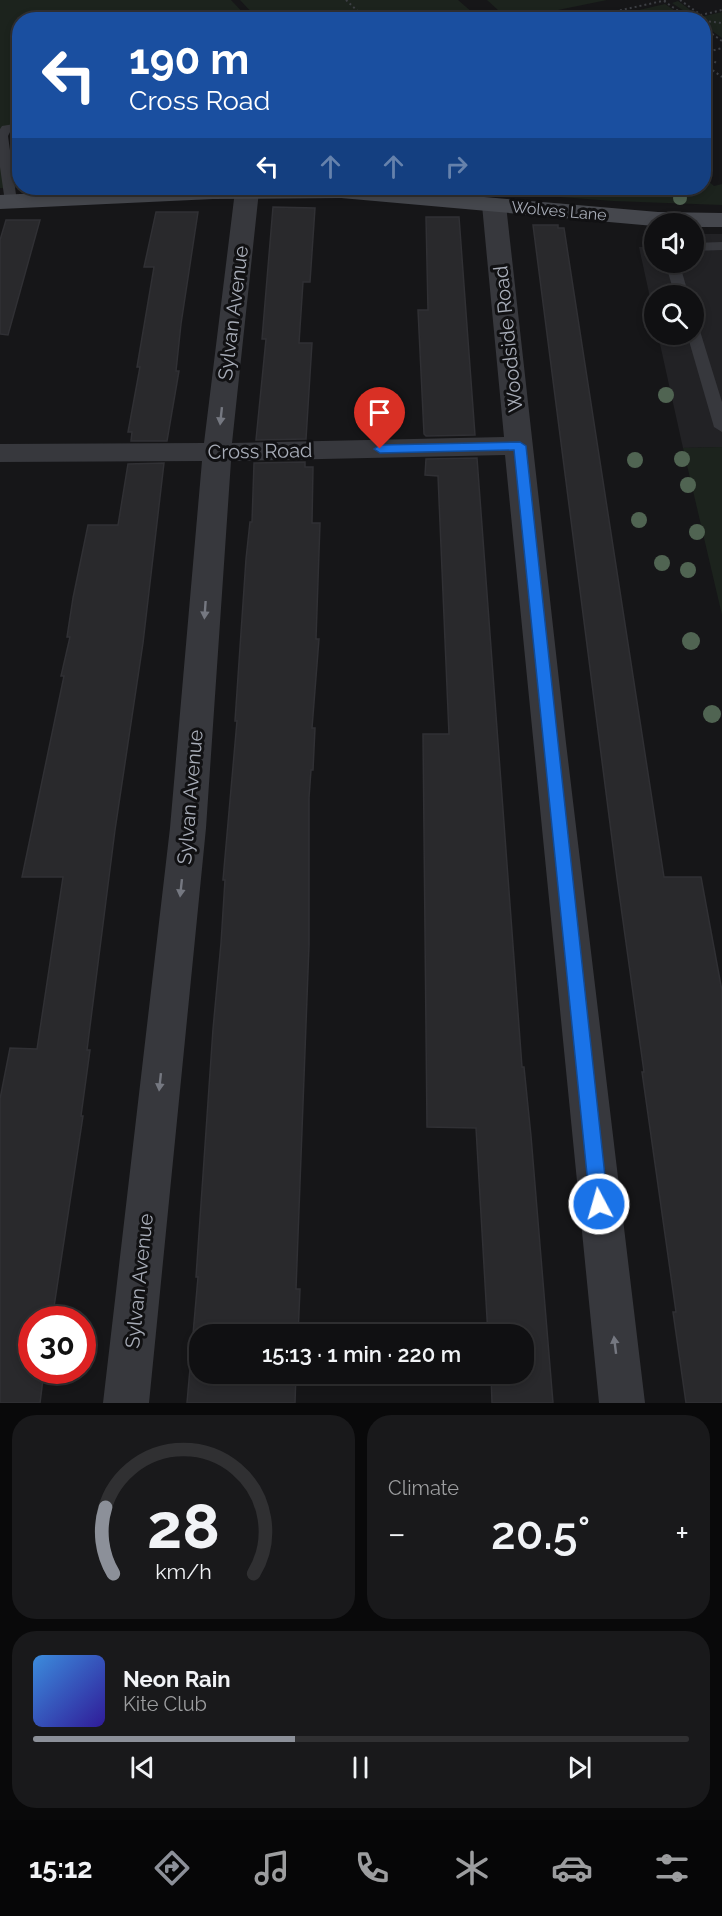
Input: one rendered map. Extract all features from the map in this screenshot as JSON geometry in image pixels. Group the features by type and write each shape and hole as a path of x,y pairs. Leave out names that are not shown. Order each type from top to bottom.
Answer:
{"street":[{"name":"Wolves Lane","path":"6,202 159,195"},
{"name":"Sylvan Avenue","path":"126,1403 188,828 218,452 247,195"},
{"name":"Wolves Lane","path":"385,195 644,220"},
{"name":"Woodside Road","path":"494,205 553,778 622,1403"},
{"name":"Wolves Lane","path":"704,220 722,220"},
{"name":"Cross Road","path":"0,453 218,452 520,446"}],"lane":[{"path":"6,202 2,136 6,129 12,128"},
{"path":"704,247 722,246"},
{"path":"697,345 722,427"}],"path":[{"path":"346,0 359,12"},
{"path":"610,12 665,0 681,12"},
{"path":"680,0 697,12"},
{"path":"711,59 718,64"}],"shaded area":[{"path":"0,0 231,0 242,12 12,12 12,132 6,133 12,160 12,188 0,188"},
{"path":"240,0 458,0 472,12 251,12"},
{"path":"487,0 607,0 548,12 500,12"},
{"path":"678,1 693,12 686,12 672,3"},
{"path":"665,4 677,12 642,12 639,10"},
{"path":"722,12 722,38 711,30 711,14"},
{"path":"711,183 714,186 722,184 722,205 534,195 711,195"},
{"path":"704,234 722,234 722,447 683,448 660,345 704,345 704,285 647,285 645,273 704,273"},
{"path":"639,247 644,247 644,270"},
{"path":"722,447 722,615 683,448"}],"building":[{"path":"273,207 315,208 310,282 303,282 299,343 312,343 306,439 256,440 266,339 262,339"},
{"path":"156,212 198,212 181,324 176,371 179,371 167,441 131,441 132,432 128,432 154,267 144,267"},
{"path":"426,217 459,217 475,435 426,436 424,434 418,310 428,310"},
{"path":"6,220 40,220 8,335 0,334 0,240"},
{"path":"533,225 558,225 558,228 564,228 664,877 701,877 722,991 722,1403 686,1403 673,1312 676,1312 642,1072 644,1072"},
{"path":"477,458 522,1067 524,1067 531,1136 553,1403 492,1403 491,1384 534,1384 534,1324 487,1324 476,1128 427,1127 423,734 449,734 438,476 425,475 426,459"},
{"path":"305,462 305,467 313,467 312,523 320,523 316,639 319,639 312,728 315,728 313,770 311,770 309,798 309,945 296,1289 300,1289 298,1324 194,1324 213,1029 221,943 225,880 223,880 237,721 235,721 246,559 250,522 252,522 254,463"},
{"path":"164,463 143,643 115,830 87,1050 90,1050 81,1116 83,1116 54,1306 18,1306 18,1384 42,1384 40,1403 0,1403 0,1099 10,1048 37,1049 63,877 22,877 64,676 61,676 70,637 67,637 73,598 88,525 118,525 128,464"},
{"path":"189,1380 189,1384 296,1384 295,1403 187,1403"}],"route":[{"path":"380,449 520,446 549,743 599,1204"}]}
